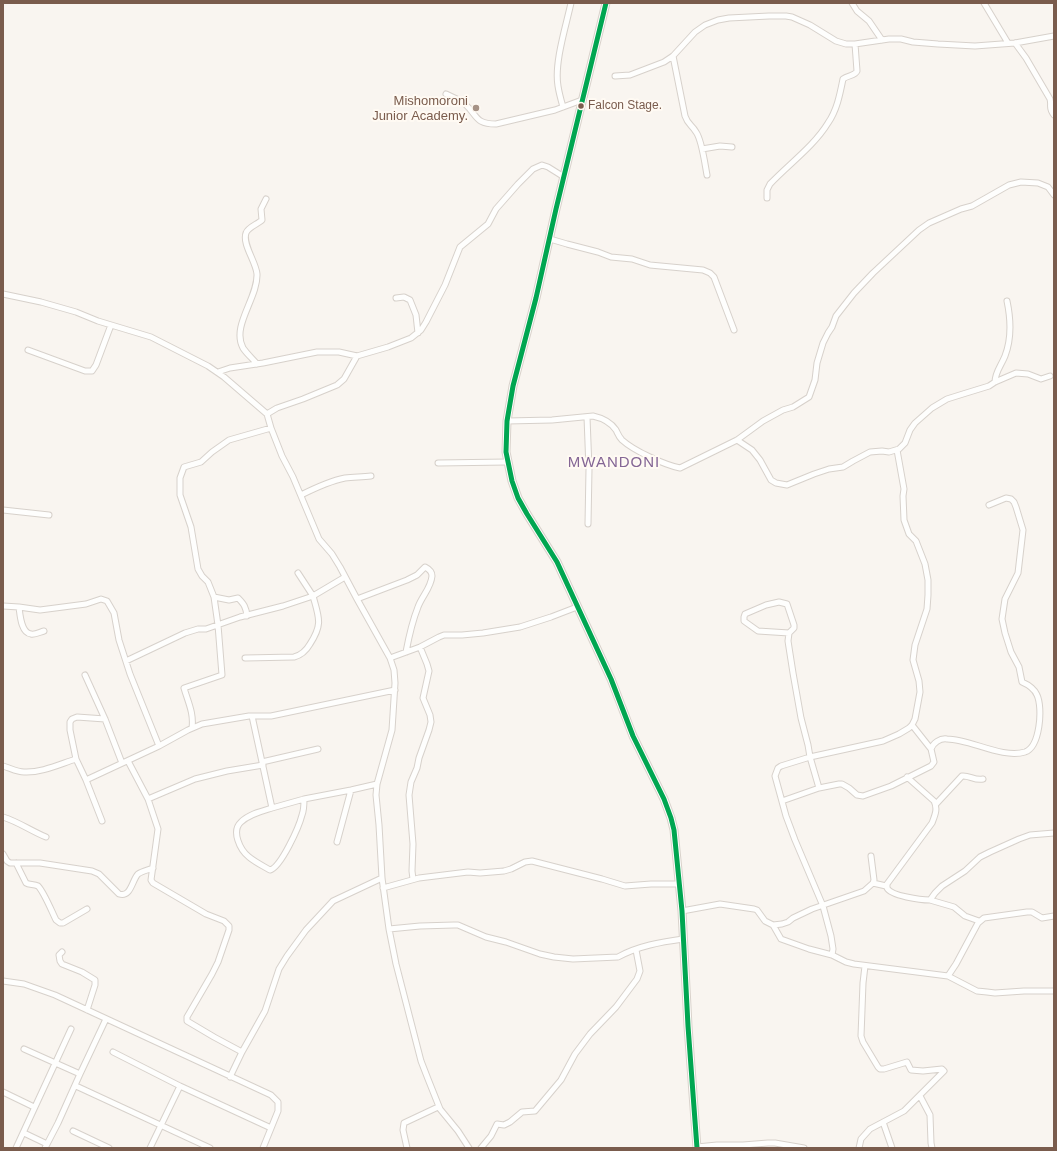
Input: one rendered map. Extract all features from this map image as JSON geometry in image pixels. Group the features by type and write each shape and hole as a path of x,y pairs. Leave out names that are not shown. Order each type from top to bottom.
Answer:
{"main road":[{"path":"606,3 532,317 513,386 507,421 506,452 512,482 522,505 553,554 611,679 633,736 650,768 668,810 674,830 682,911 690,1057 697,1148"}],"street":[{"path":"563,107 557,74 571,3"},
{"path":"852,3 857,11 869,21 882,40"},
{"path":"984,3 1008,43"},
{"path":"615,76 630,75 664,62 673,56 701,27 718,20 729,18 786,16 810,25 836,41 846,44 901,39 913,42 975,46 1014,43 1054,36"},
{"path":"1014,43 1026,58 1050,99 1051,111 1054,115"},
{"path":"767,198 767,190 770,184 804,152 828,124 835,109 843,79 855,74 857,71 856,44"},
{"path":"673,56 683,110 689,125 697,132 707,176"},
{"path":"446,94 465,104 480,121 486,124 496,124 563,107 582,100"},
{"path":"702,149 720,146 732,147"},
{"path":"218,372 230,368 324,351 339,352 357,356 400,343 411,338 418,333 426,322 450,273 459,249 488,224 496,209 518,184 533,169 540,166 545,166 564,177"},
{"path":"507,421 552,420 592,416 606,420 612,425 625,443 668,465 680,468 737,440 763,421 783,410 794,407 809,397 815,380 815,371 823,343 836,316 854,293 873,273 919,230 929,223 961,209 972,206 1009,185 1021,182 1038,183 1048,187 1054,195"},
{"path":"258,364 243,349 240,330 257,280 256,265 246,243 245,237 247,231 262,220 260,209 266,199"},
{"path":"550,239 611,257 632,259 650,265 696,269 710,273 714,277 734,330"},
{"path":"3,294 41,302 76,312 111,325 151,337 201,361 218,372 267,414 271,428 319,539 332,554 390,658 395,676 392,730 377,784 376,795 382,878 389,929 396,964 421,1061 438,1107 458,1131 469,1148"},
{"path":"396,298 410,300 416,314 418,333"},
{"path":"995,382 995,375 1006,354 1010,335 1011,320 1007,301"},
{"path":"28,350 85,371 92,371 96,365 111,325"},
{"path":"267,414 276,408 337,385 344,379 357,356"},
{"path":"737,440 752,450 760,460 771,480 776,483 787,485 814,474 843,467 867,453 897,450 905,443 910,430 915,423 932,408 948,399 989,386 1016,373 1028,374 1041,379 1050,376"},
{"path":"587,417 590,469 588,524"},
{"path":"192,728 192,711 184,688 222,675 214,597 208,582 198,569 191,528 180,495 180,483 183,468 201,462 229,440 271,428"},
{"path":"832,955 832,943 823,906 786,816 775,776 778,768 781,766 810,757 883,741 900,734 912,725 917,711 920,692 919,681 913,660 915,645 926,609 928,580 925,564 916,541 910,534 904,520 904,488 897,450"},
{"path":"438,463 507,462"},
{"path":"301,495 314,488 334,481 371,476"},
{"path":"930,749 935,742 946,738 991,750 1013,753 1025,752 1033,746 1040,724 1039,702 1037,695 1031,686 1022,682 1019,667 1011,652 1002,619 1005,599 1018,573 1023,530 1016,506 1011,499 1006,498 989,505"},
{"path":"3,510 49,515"},
{"path":"357,599 407,580 417,575 425,567 431,571 431,583 419,604 412,623 406,652"},
{"path":"245,658 294,657 300,656 308,649 319,627 318,614 313,596 298,573"},
{"path":"126,661 185,633 206,629 313,596 345,577"},
{"path":"214,597 228,600 238,598 244,603 248,616"},
{"path":"3,606 40,610 86,604 101,599 107,601 116,618 119,640 130,674 159,746"},
{"path":"789,633 756,631 745,623 745,614 766,605 780,602 787,605 794,628 789,633 788,641 801,718 819,788"},
{"path":"19,607 25,630 29,634 44,630"},
{"path":"390,658 420,647 444,635 476,634 520,627 577,607"},
{"path":"414,879 412,871 413,844 409,790 431,722 423,698 428,667 420,647"},
{"path":"85,676 105,719 122,763"},
{"path":"86,780 159,746 192,728 208,723 252,716 271,716 395,690"},
{"path":"252,716 272,808"},
{"path":"102,821 76,759 70,730 70,720 77,717 105,719"},
{"path":"782,801 835,784 842,784 861,796 891,786 933,764 934,762 930,749 912,725"},
{"path":"148,799 195,779 262,764 318,749"},
{"path":"3,766 17,771 31,772 76,759"},
{"path":"128,760 148,799 158,828 151,880 154,885 206,914 224,921 229,926 218,962 187,1020 188,1022 242,1052"},
{"path":"936,804 962,776 964,775 980,780 983,779"},
{"path":"886,886 932,823 936,813 936,804 934,801 907,777"},
{"path":"304,799 303,814 295,836 274,869 270,870 247,855 238,839 236,831 238,826 245,819 272,808 304,799 377,784"},
{"path":"337,842 352,790"},
{"path":"3,817 14,820 34,832 46,837"},
{"path":"930,900 942,886 965,871 980,857 1025,837 1054,833"},
{"path":"3,854 8,862 40,862 92,871 98,874 119,894 122,895 132,887 138,874 153,868"},
{"path":"773,926 788,922 793,918 864,891 873,884 874,876 871,856"},
{"path":"383,888 414,879 468,872 480,873 504,871 532,861 625,886 679,884"},
{"path":"16,863 26,884 35,885 38,887 44,895 56,920 59,922 63,923 88,909"},
{"path":"230,1077 265,1011 279,970 287,956 306,930 333,901 382,878"},
{"path":"873,884 886,886"},
{"path":"886,886 887,890 890,892 916,899 930,900 954,906 965,916 979,921"},
{"path":"682,911 720,904 754,909 757,910 765,921 773,926 781,939 832,955 846,962 865,966 948,976 977,991 995,993 1054,991"},
{"path":"948,976 979,921 984,918 1027,912 1032,912 1042,918 1054,916"},
{"path":"389,929 454,924 486,937 506,942 540,954 573,959 618,957 624,953 661,942 683,939"},
{"path":"481,1148 491,1136 497,1124 504,1125 522,1112 535,1111 561,1080 590,1034 616,1007 637,980 640,971 636,950"},
{"path":"62,952 59,956 62,964 82,972 95,980 95,985 87,1010"},
{"path":"859,1148 861,1139 870,1129 904,1111 943,1072 943,1070 911,1070 907,1062 884,1069 880,1069 878,1067 863,1042 861,1033 865,966"},
{"path":"3,981 24,984 55,995 271,1095 278,1102 278,1111 263,1148"},
{"path":"24,1133 46,1146 76,1086 80,1074 106,1019"},
{"path":"16,1148 71,1029"},
{"path":"24,1049 80,1074"},
{"path":"113,1052 180,1086 271,1128"},
{"path":"76,1086 210,1148"},
{"path":"150,1148 180,1086"},
{"path":"3,1092 34,1107"},
{"path":"920,1096 930,1115 930,1143 932,1148"},
{"path":"407,1148 403,1130 404,1123 438,1107"},
{"path":"883,1122 892,1148"},
{"path":"73,1131 109,1148"},
{"path":"697,1148 717,1145 775,1143 804,1148"}],"transit line":[{"path":"606,3 536,298 513,386 507,421 506,452 512,481 518,498 557,562 611,679 633,736 664,799 671,818 674,830 682,911 688,1026 697,1148"}],"place":[{"name":"Falcon Stage.","path":"581,106"},
{"name":"Mishomoroni Junior Academy.","path":"476,108"}],"district":[{"name":"MWANDONI","path":"614,463"}]}
